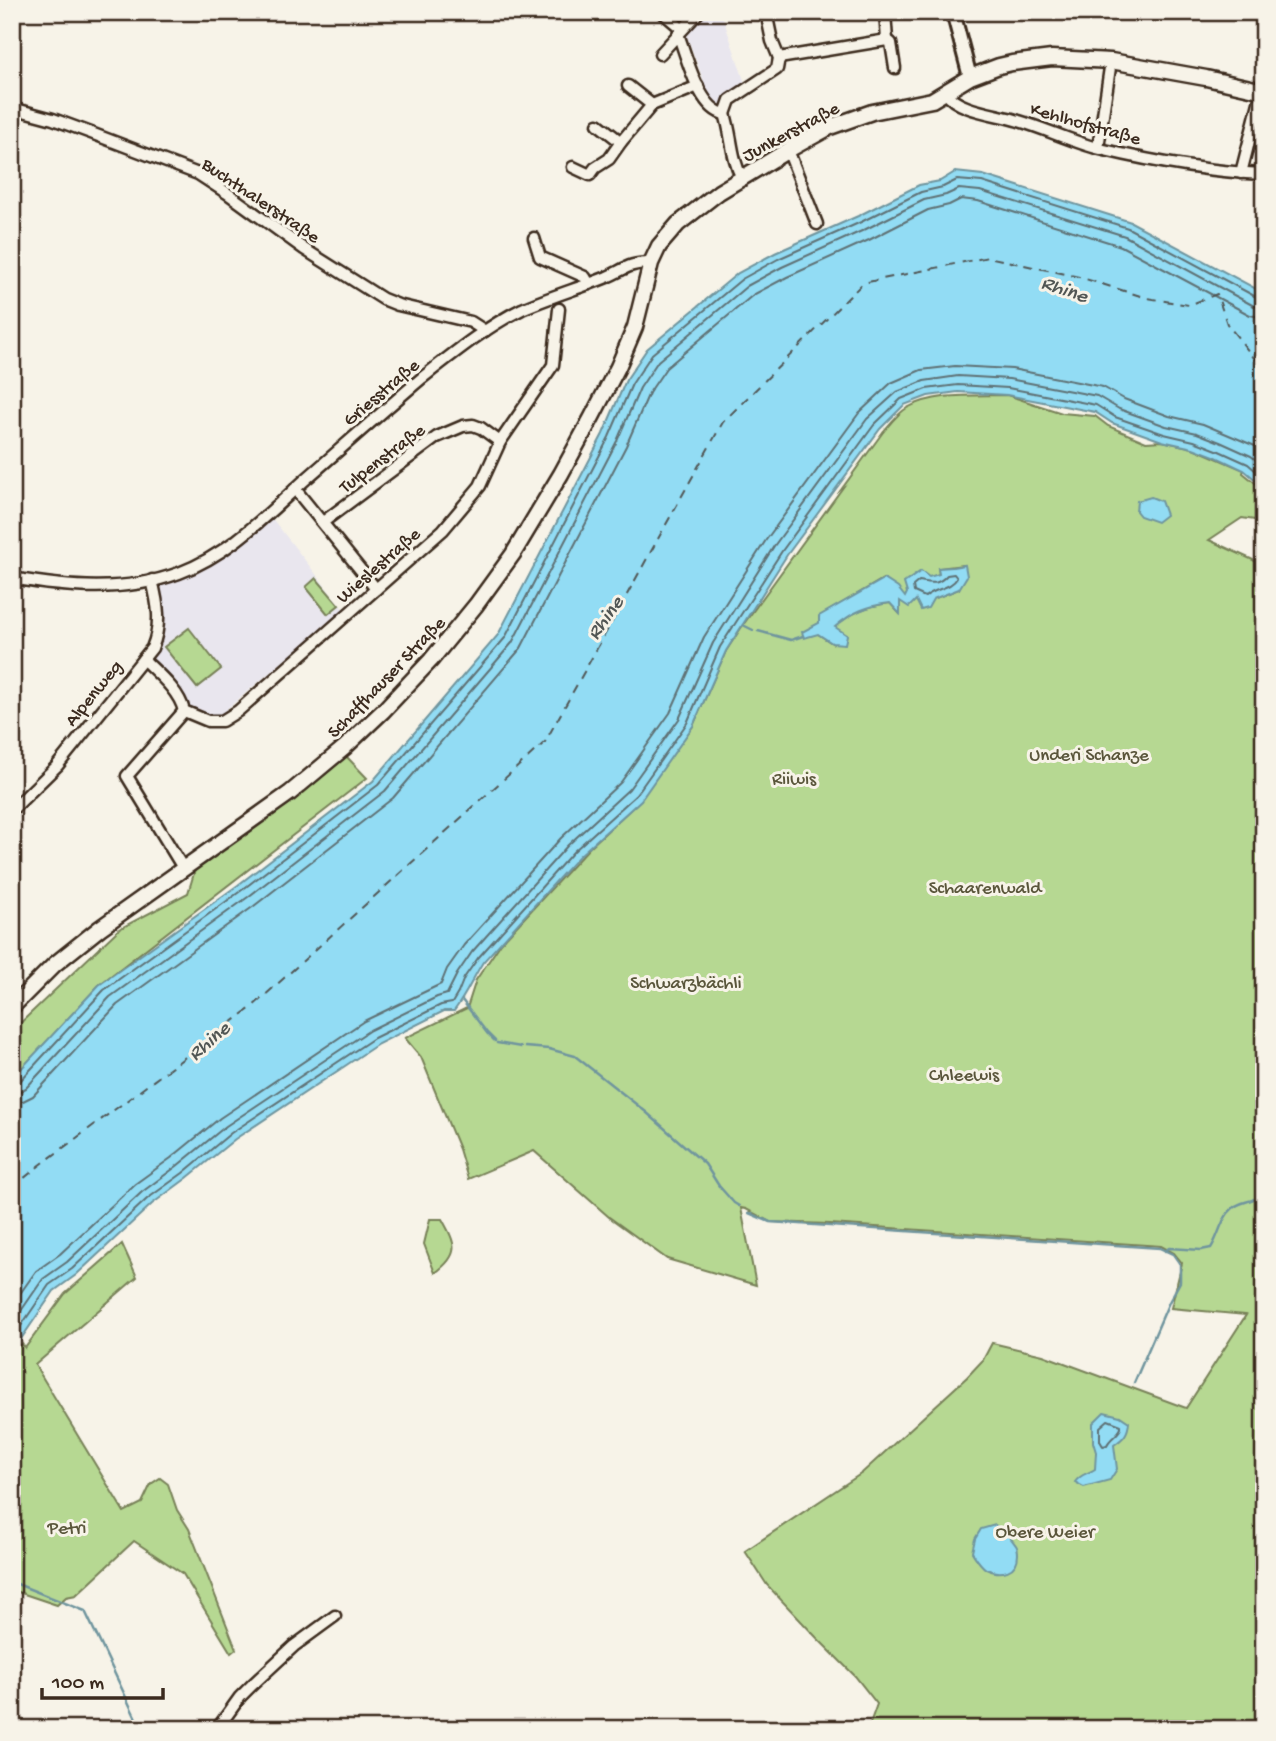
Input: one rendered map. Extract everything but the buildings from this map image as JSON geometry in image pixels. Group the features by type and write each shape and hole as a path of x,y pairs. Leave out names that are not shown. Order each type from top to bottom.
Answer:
{"main road":[{"name":"Junkerstraße","path":"651,262 659,246 678,224 719,192 823,130 856,116 925,103 970,77 999,66 1038,59 1111,61 1263,91"},
{"name":"Schaffhauser Straße","path":"12,1007 55,964 91,935 290,793 383,711 455,632 513,554 535,519 605,393 635,327 651,262"}],"street":[{"path":"662,12 680,32 706,102 717,113 725,114"},
{"path":"660,54 699,12"},
{"path":"742,178 725,114 730,100 777,69 779,58 772,41 766,12"},
{"path":"885,12 887,40 891,43 895,68"},
{"path":"953,12 970,77"},
{"path":"779,58 887,40"},
{"path":"1098,148 1111,61"},
{"path":"628,86 652,105"},
{"path":"573,167 590,175 595,168 609,159 652,105 698,86"},
{"path":"1241,173 1263,91"},
{"name":"Kehlhofstraße","path":"946,93 960,105 1021,121 1098,148 1170,163 1264,174"},
{"name":"Buchthalerstraße","path":"12,108 53,119 198,174 304,249 383,299 471,322 485,331"},
{"path":"598,124 621,142"},
{"path":"788,150 817,224"},
{"path":"534,239 540,257 586,277 589,284"},
{"name":"Griesstraße","path":"12,578 57,586 90,588 120,587 178,573 228,547 379,414 450,355 485,331 522,310 610,276 634,263 651,262"},
{"name":"Wieslestraße","path":"184,710 208,720 222,721 238,710 443,530 480,486 500,442 553,365 559,309"},
{"name":"Tulpenstraße","path":"323,522 438,437 463,425 481,428 500,442"},
{"path":"295,489 376,589"},
{"name":"Alpenweg","path":"12,810 57,766 152,648 158,635 159,621 152,580"},
{"path":"143,659 182,702 184,710 127,776 183,868"},
{"path":"217,1729 251,1685 294,1646 335,1616"}],"shaded area":[{"path":"705,12 721,12 746,86 728,97 721,108 712,103 686,34"},
{"path":"271,517 344,610 215,719 192,711 152,657 163,634 159,586 228,550"}],"green space":[{"name":"Schaarenwald","path":"1007,395 1062,413 1095,416 1108,426 1146,442 1162,441 1193,448 1244,470 1243,473 1264,490 1264,524 1261,521 1242,518 1209,540 1264,565 1264,1729 868,1729 877,1704 855,1676 767,1585 745,1551 862,1473 967,1377 983,1360 992,1343 1043,1355 1186,1408 1246,1315 1171,1308 1182,1263 1174,1253 1161,1246 770,1222 741,1208 756,1285 667,1259 609,1217 534,1151 468,1179 459,1149 421,1057 405,1038 467,1008 476,980 501,943 589,848 636,804 693,726 726,651 743,625 894,419 907,408 930,399","holes":["964,565 959,589 933,599 900,601 899,613 890,603 860,610 834,627 832,643 818,634 820,616 883,579 905,597 920,583 939,574 938,568"]},
{"path":"316,578 339,605 328,614 306,587"},
{"path":"189,628 221,669 197,688 164,647"},
{"path":"346,756 367,778 99,985 12,1079 12,1031 119,929 188,893 195,870"},
{"path":"430,1219 442,1219 453,1242 449,1260 435,1273 424,1244"},
{"name":"Petri","path":"122,1244 137,1277 35,1365 124,1512 142,1503 151,1484 160,1478 168,1484 177,1510 189,1529 236,1649 231,1653 183,1574 134,1541 76,1595 66,1597 57,1605 12,1590 12,1352 22,1344 25,1348 65,1294"}],"water":[{"name":"Rhine","path":"955,172 983,175 1131,222 1264,293 1264,487 1244,470 1214,456 1112,423 1095,412 1007,395 958,392 928,396 904,405 880,429 787,555 726,651 693,726 641,800 579,856 483,962 454,1011 444,1011 378,1044 235,1139 152,1204 76,1275 54,1291 12,1352 12,1081 18,1072 99,985 238,885 373,781 498,635 603,434 626,380 647,349 738,273 919,185 940,181"},
{"path":"1151,497 1161,501 1166,515 1157,522 1140,516 1136,511 1137,501"},
{"path":"965,565 967,576 959,589 933,599 928,608 921,610 916,600 909,607 900,601 900,614 890,603 860,610 835,627 847,635 845,644 832,643 818,634 804,638 802,632 819,623 819,616 884,579 898,588 905,597 907,593 904,583 921,571 929,577 939,574 938,568"},
{"path":"1104,1412 1120,1416 1129,1422 1128,1430 1114,1445 1117,1469 1110,1480 1084,1487 1075,1482 1095,1469 1093,1423"},
{"path":"995,1525 1017,1546 1017,1560 1008,1571 986,1569 972,1552 981,1529"}],"waterway":[{"path":"743,625 753,630"},
{"path":"758,631 791,640 803,636"},
{"path":"462,1000 495,1041"},
{"path":"497,1043 521,1047"},
{"path":"525,1047 549,1049 575,1056 646,1112 705,1164 719,1186 739,1206"},
{"path":"12,1059 18,1072"},
{"path":"1165,1251 1169,1248 1211,1248 1229,1212 1254,1199"},
{"path":"749,1213 770,1222 1160,1248 1173,1254 1180,1264 1180,1282 1134,1383"},
{"path":"12,1582 85,1611 141,1729"}],"ferry route":[{"path":"12,1188 251,1008 545,742 723,422 863,283 988,257 1079,277 1147,298 1189,305 1217,294 1227,324 1254,358 1264,362"}],"park label":[{"name":"Underi Schanze","path":"1089,753"},
{"name":"Riiwis","path":"794,777"},
{"name":"Schwarzbächli","path":"686,981"},
{"name":"Chleewis","path":"964,1073"},
{"name":"Obere Weier","path":"1045,1530"}]}
